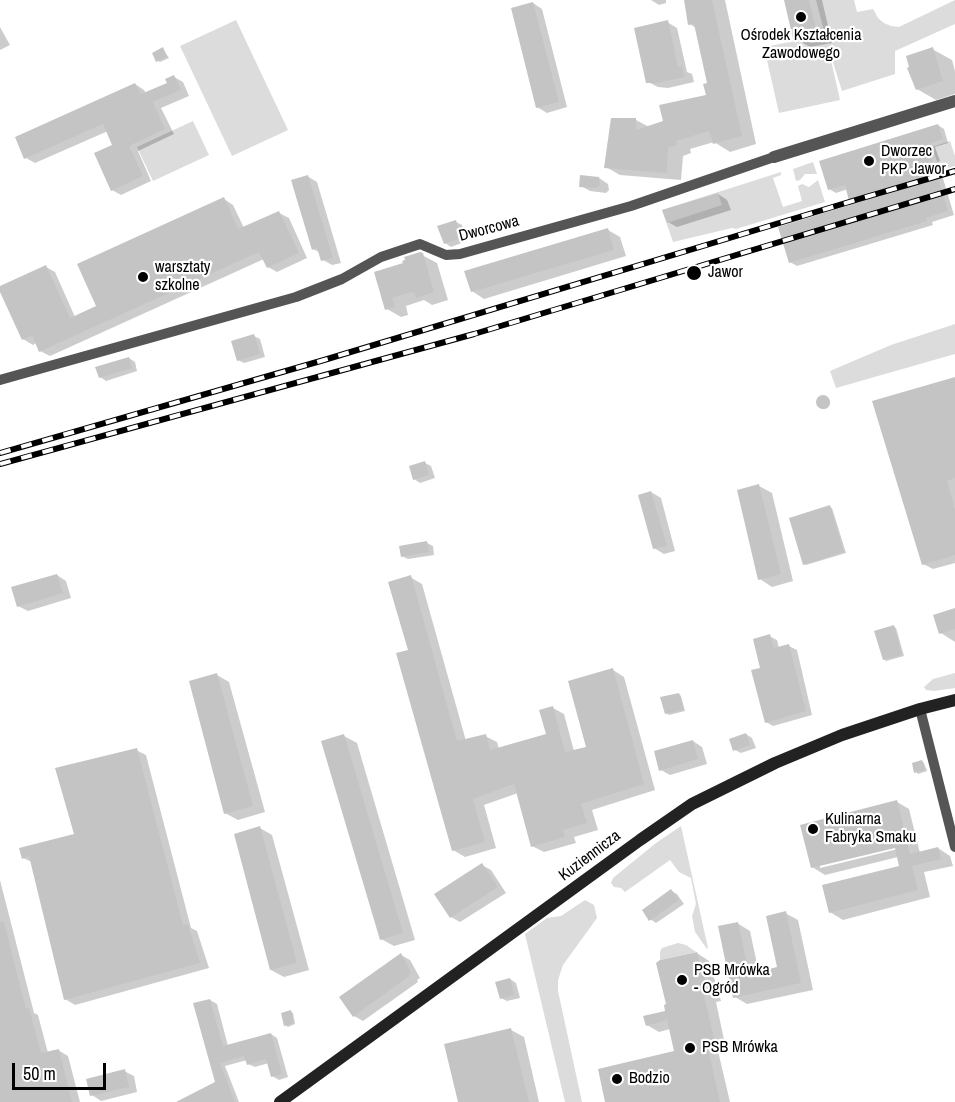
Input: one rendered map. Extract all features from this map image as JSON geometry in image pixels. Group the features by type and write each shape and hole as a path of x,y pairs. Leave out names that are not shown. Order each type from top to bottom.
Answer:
{"main road":[{"name":"Kuziennicza","path":"280,1102 692,804 810,748 869,725 955,700"}],"street":[{"name":"Dworcowa","path":"0,380 296,297 342,279 381,257 420,244 446,255 460,254 631,206 774,157 955,101"},
{"path":"920,709 955,847"}],"shaded area":[{"path":"816,0 854,0 857,12 873,9 884,23 899,27 955,0 955,24 895,51 895,74 842,91 828,47 840,100 779,113 764,47 825,35"},
{"path":"236,20 288,130 232,156 180,46"},
{"path":"193,121 209,155 153,181 137,147"},
{"path":"950,141 955,156 955,166 940,170 932,147"},
{"path":"813,162 817,174 805,174 796,181 793,169"},
{"path":"781,172 781,175 773,178 783,207 802,201 798,186 802,184 809,187 818,180 825,202 736,229 673,242 662,210"},
{"path":"955,324 955,354 836,388 830,371 891,345"},
{"path":"955,673 955,688 934,691 926,690 924,687 933,679"},
{"path":"681,826 707,949 695,932 692,916 696,904 691,878 679,872 670,860 625,892 611,883 613,878"},
{"path":"585,900 594,905 597,918 563,965 558,980 558,991 582,1102 565,1102 525,934 547,918 561,916"},
{"path":"678,943 696,952 660,960 662,948"}],"building":[{"path":"684,0 712,0 742,136 713,144 709,131 676,141 677,145 668,148 667,173 604,168 611,118 636,118 636,130 663,121 659,105 706,95 703,84 707,83 694,24 688,25"},
{"name":"Ośrodek Kształcenia Zawodowego","path":"784,0 809,0 817,34 793,39"},
{"path":"533,2 559,102 536,108 511,8"},
{"path":"668,20 678,67 682,67 685,77 646,83 634,28"},
{"path":"163,47 167,57 156,62 152,53"},
{"path":"933,47 943,81 916,90 907,68 909,67 906,56"},
{"path":"174,75 181,90 153,102 165,129 129,146 143,176 111,191 94,153 112,145 103,124 24,159 15,137 135,83 141,94 167,83 165,79"},
{"path":"938,124 943,139 930,143 934,158 932,159 948,211 926,218 927,221 789,263 778,227 850,205 845,185 828,190 819,161"},
{"path":"308,175 333,258 321,261 317,248 312,250 291,180"},
{"path":"580,175 599,177 600,185 596,188 579,187"},
{"path":"718,193 722,205 667,223 662,210"},
{"name":"warsztaty szkolne","path":"224,197 238,229 279,211 299,253 267,268 259,252 39,352 32,335 22,340 0,292 0,286 46,265 70,318 96,306 77,264"},
{"path":"456,220 461,238 444,244 437,226"},
{"path":"608,228 614,250 471,292 464,271"},
{"path":"423,253 434,292 416,298 415,293 411,292 392,298 395,307 385,310 374,272 403,263 404,257"},
{"path":"254,334 260,354 237,361 231,341"},
{"path":"129,357 132,368 99,378 95,367"},
{"path":"955,377 955,478 947,481 955,510 955,555 922,565 872,401"},
{"path":"823,395 828,397 830,402 828,407 823,409 818,407 816,402 818,397"},
{"path":"425,461 429,475 413,480 409,466"},
{"path":"759,484 781,574 758,580 737,490"},
{"path":"651,491 667,546 653,549 638,495"},
{"path":"830,505 844,552 803,565 789,518"},
{"path":"427,541 429,552 401,557 399,546"},
{"path":"57,574 63,593 17,607 11,587"},
{"path":"411,575 457,741 486,734 490,750 546,734 539,710 553,706 565,752 586,747 568,681 613,668 644,784 581,804 587,823 563,830 565,837 531,847 514,784 473,799 485,842 452,851 396,653 408,650 388,582"},
{"path":"955,608 955,629 939,634 933,615"},
{"path":"894,625 902,655 883,660 874,631"},
{"path":"770,634 774,648 789,644 806,711 765,723 751,670 760,668 753,639"},
{"path":"217,673 253,806 224,814 189,681"},
{"path":"679,693 684,710 665,714 660,697"},
{"path":"746,733 750,745 733,751 729,739"},
{"path":"344,734 403,933 380,940 321,741"},
{"path":"693,740 698,759 659,771 654,751"},
{"path":"137,748 183,925 188,924 200,963 64,1000 29,856 22,859 19,848 74,834 55,768"},
{"path":"922,760 925,770 914,773 912,763"},
{"path":"897,800 910,854 938,847 941,859 912,866 918,890 829,913 822,885 899,866 895,848 811,868 800,825"},
{"path":"260,826 297,963 270,970 234,834"},
{"path":"482,863 498,887 450,918 434,894"},
{"path":"671,889 679,900 649,921 642,910"},
{"path":"786,911 801,983 733,998 718,926 738,922 749,974 777,967 766,916"},
{"path":"0,922 4,922 26,1009 29,1008 41,1053 59,1049 72,1102 0,1102"},
{"name":"PSB Mrówka","path":"697,952 709,995 704,996 715,1042 707,1044 720,1102 605,1102 598,1069 674,1051 667,1020 646,1026 643,1016 665,1011 664,1005 666,1004 656,963 660,960"},
{"path":"401,953 411,973 409,976 353,1017 339,997"},
{"path":"510,978 514,995 500,999 495,982"},
{"path":"210,999 223,1046 271,1033 282,1074 271,1077 266,1059 247,1065 244,1056 220,1063 235,1102 176,1102 215,1082 193,1003"},
{"path":"291,1010 294,1023 284,1026 281,1013"},
{"path":"511,1028 529,1102 458,1102 444,1044"},
{"path":"125,1069 129,1087 90,1096 86,1079"}],"railway":[{"path":"0,453 324,360 955,171"},
{"path":"0,464 474,334 955,189"}],"place":[{"name":"Ośrodek Kształcenia Zawodowego","path":"801,17"},
{"name":"Dworzec PKP Jawor","path":"869,161"},
{"name":"Jawor","path":"694,273"},
{"name":"warsztaty szkolne","path":"143,277"},
{"name":"Kulinarna Fabryka Smaku","path":"813,829"},
{"name":"PSB Mrówka - Ogród","path":"682,980"},
{"name":"PSB Mrówka","path":"690,1048"},
{"name":"Bodzio","path":"617,1079"}]}
